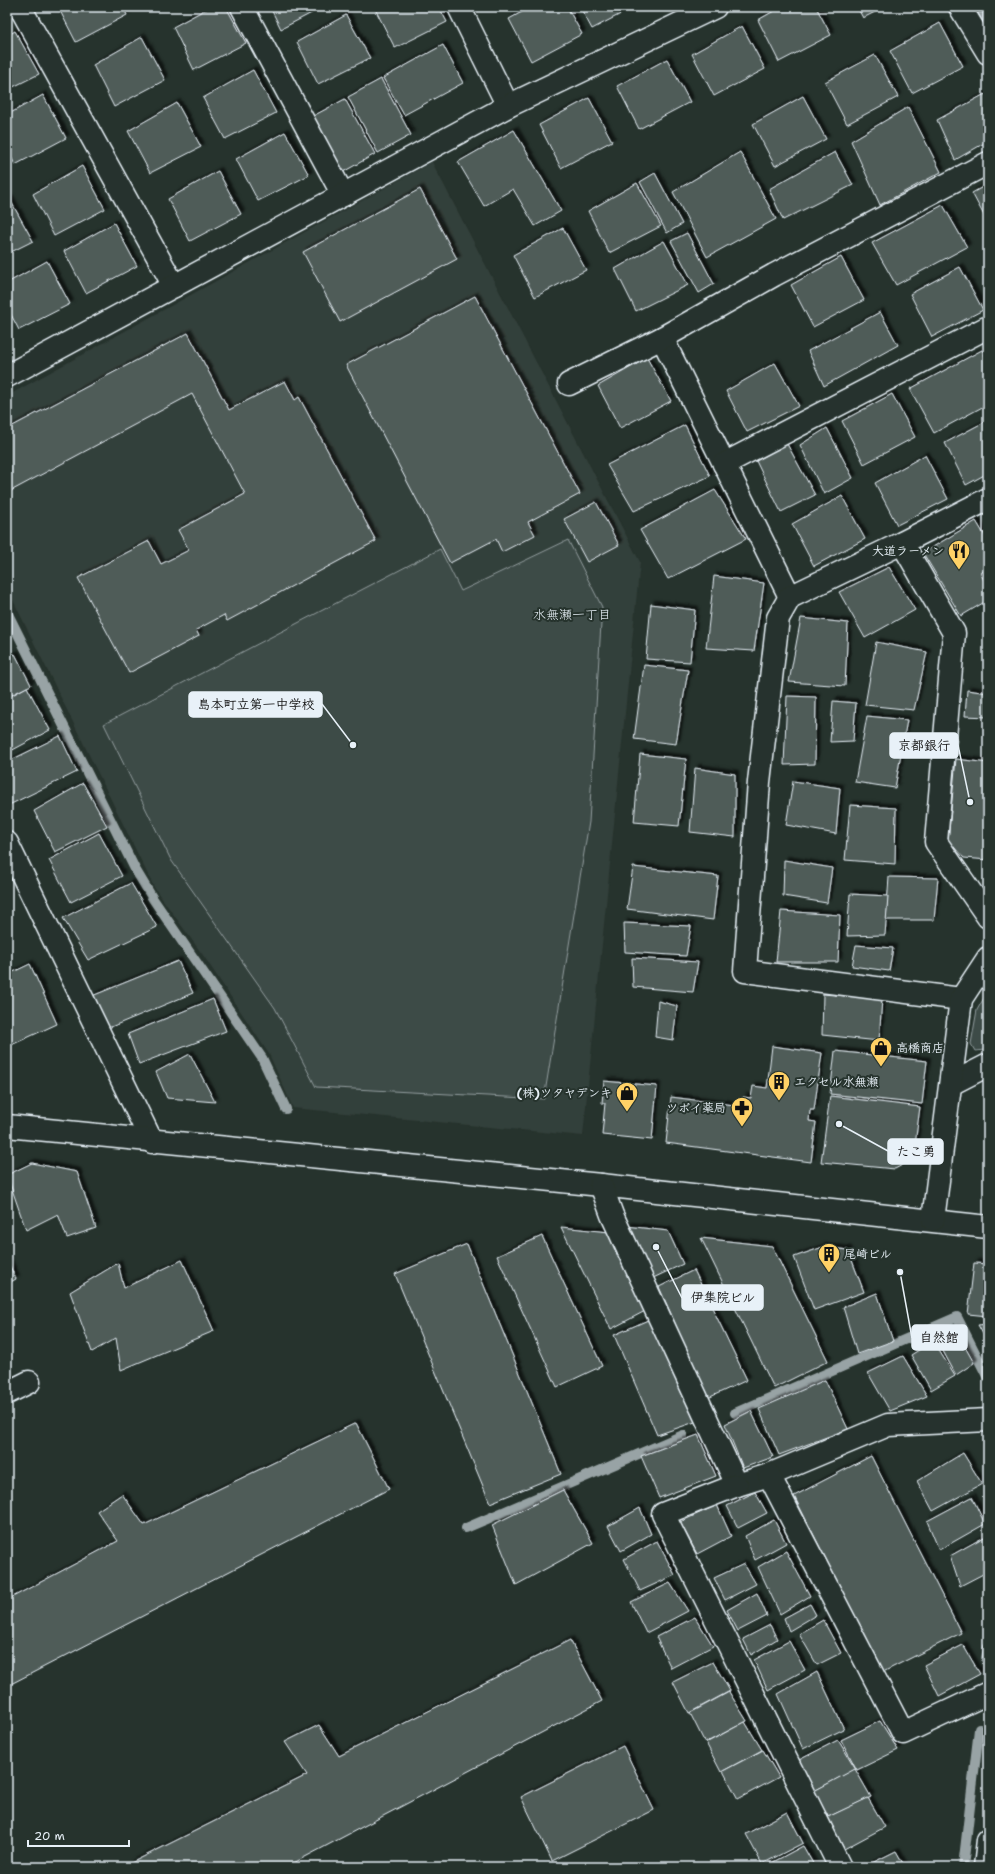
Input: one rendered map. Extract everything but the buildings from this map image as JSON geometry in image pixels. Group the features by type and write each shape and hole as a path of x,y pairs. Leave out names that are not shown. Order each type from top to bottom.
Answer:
{"street":[{"path":"20,7 174,286"},
{"path":"242,7 343,195"},
{"path":"459,7 508,106"},
{"path":"7,376 508,106 715,7"},
{"path":"960,7 988,53"},
{"path":"569,384 662,338 774,275 988,163"},
{"path":"724,464 988,327"},
{"path":"662,338 790,597"},
{"path":"962,999 745,971 759,782 778,618 790,597 902,543 988,499"},
{"path":"902,543 954,633 936,842 988,917"},
{"path":"7,843 152,1142"},
{"path":"933,1220 962,999 988,958"},
{"path":"951,1084 988,1065"},
{"path":"7,1126 152,1142 601,1185 988,1227"},
{"path":"601,1185 612,1215 737,1485"},
{"path":"7,1393 29,1382"},
{"path":"840,1867 663,1514 737,1485 769,1475 888,1425 988,1420"},
{"path":"769,1475 903,1733 988,1693"},
{"path":"985,1867 988,1840"}],"shaded area":[{"path":"432,162 640,562 583,1136 293,1108 269,1054 205,958 155,889 7,588 7,396"},
{"path":"568,540 602,607 589,822 544,1099 316,1087 275,1008 171,860 104,724 440,549 461,591"},
{"path":"988,991 988,1048 985,1050 975,1051 971,1044 977,1010"}],"waterway":[{"path":"974,7 982,19 988,22"},
{"path":"7,612 135,869 153,899 262,1058 286,1109"},
{"path":"735,1413 957,1317 988,1378"},
{"path":"466,1528 683,1435"},
{"path":"986,1659 988,1647"},
{"path":"963,1867 979,1729"}],"place":[{"name":"大道ラーメン","path":"959,570"},
{"name":"島本町立第一中学校","path":"353,745"},
{"name":"京都銀行","path":"970,802"},
{"name":"高橋商店","path":"881,1068"},
{"name":"エクセル水無瀬","path":"779,1102"},
{"name":"(株)ツタヤデンキ","path":"627,1112"},
{"name":"たこ勇","path":"839,1124"},
{"name":"ツボイ薬局","path":"742,1128"},
{"name":"伊集院ビル","path":"656,1247"},
{"name":"自然館","path":"900,1272"},
{"name":"尾崎ビル","path":"829,1274"}],"district":[{"name":"水無瀬一丁目","path":"572,614"}]}
